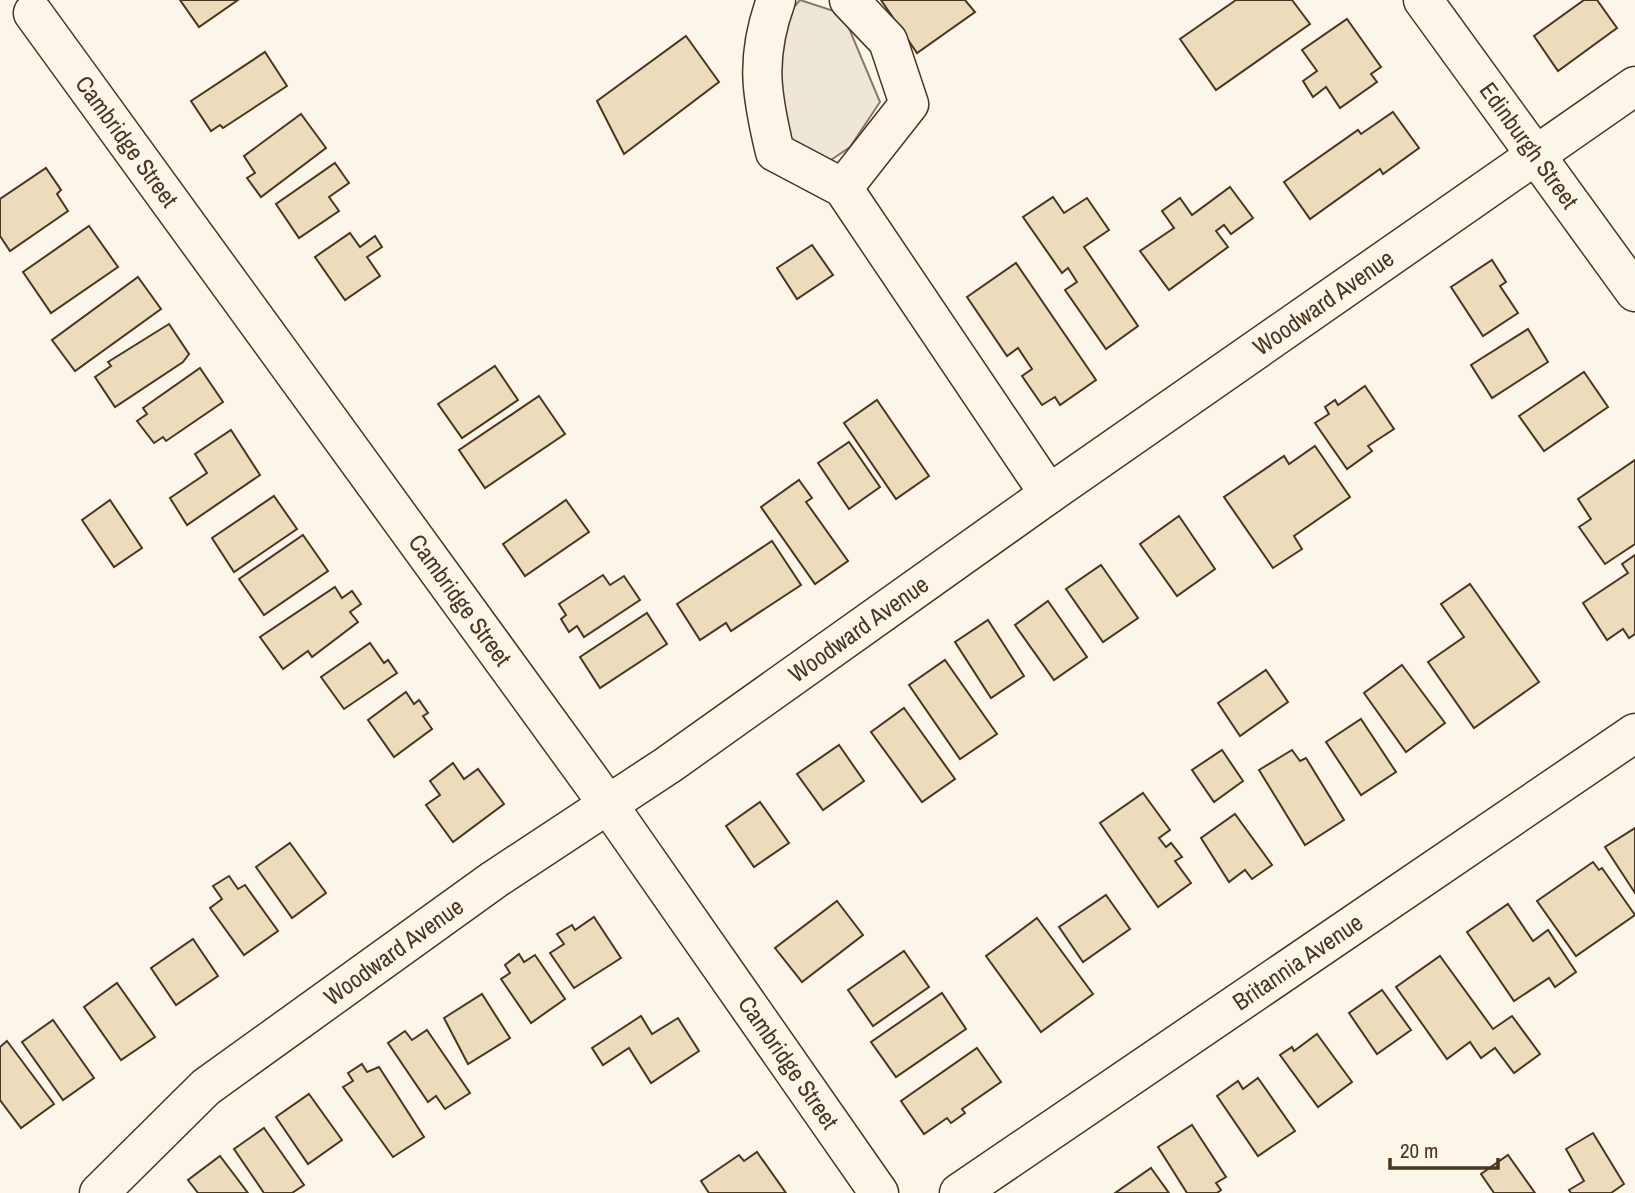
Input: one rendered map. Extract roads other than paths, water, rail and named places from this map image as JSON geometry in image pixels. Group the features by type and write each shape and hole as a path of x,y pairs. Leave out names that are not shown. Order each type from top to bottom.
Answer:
{"street":[{"path":"776,0 763,35 762,96 775,152 843,188 1049,494"},
{"path":"843,188 909,104 888,41 849,0"},
{"name":"Edinburgh Street","path":"1423,0 1539,155 1635,292"},
{"name":"Cambridge Street","path":"33,13 607,803 878,1193"},
{"name":"Woodward Avenue","path":"99,1193 206,1087 495,879 668,765 1049,494 1635,86"},
{"name":"Britannia Avenue","path":"959,1193 1635,733"}]}
